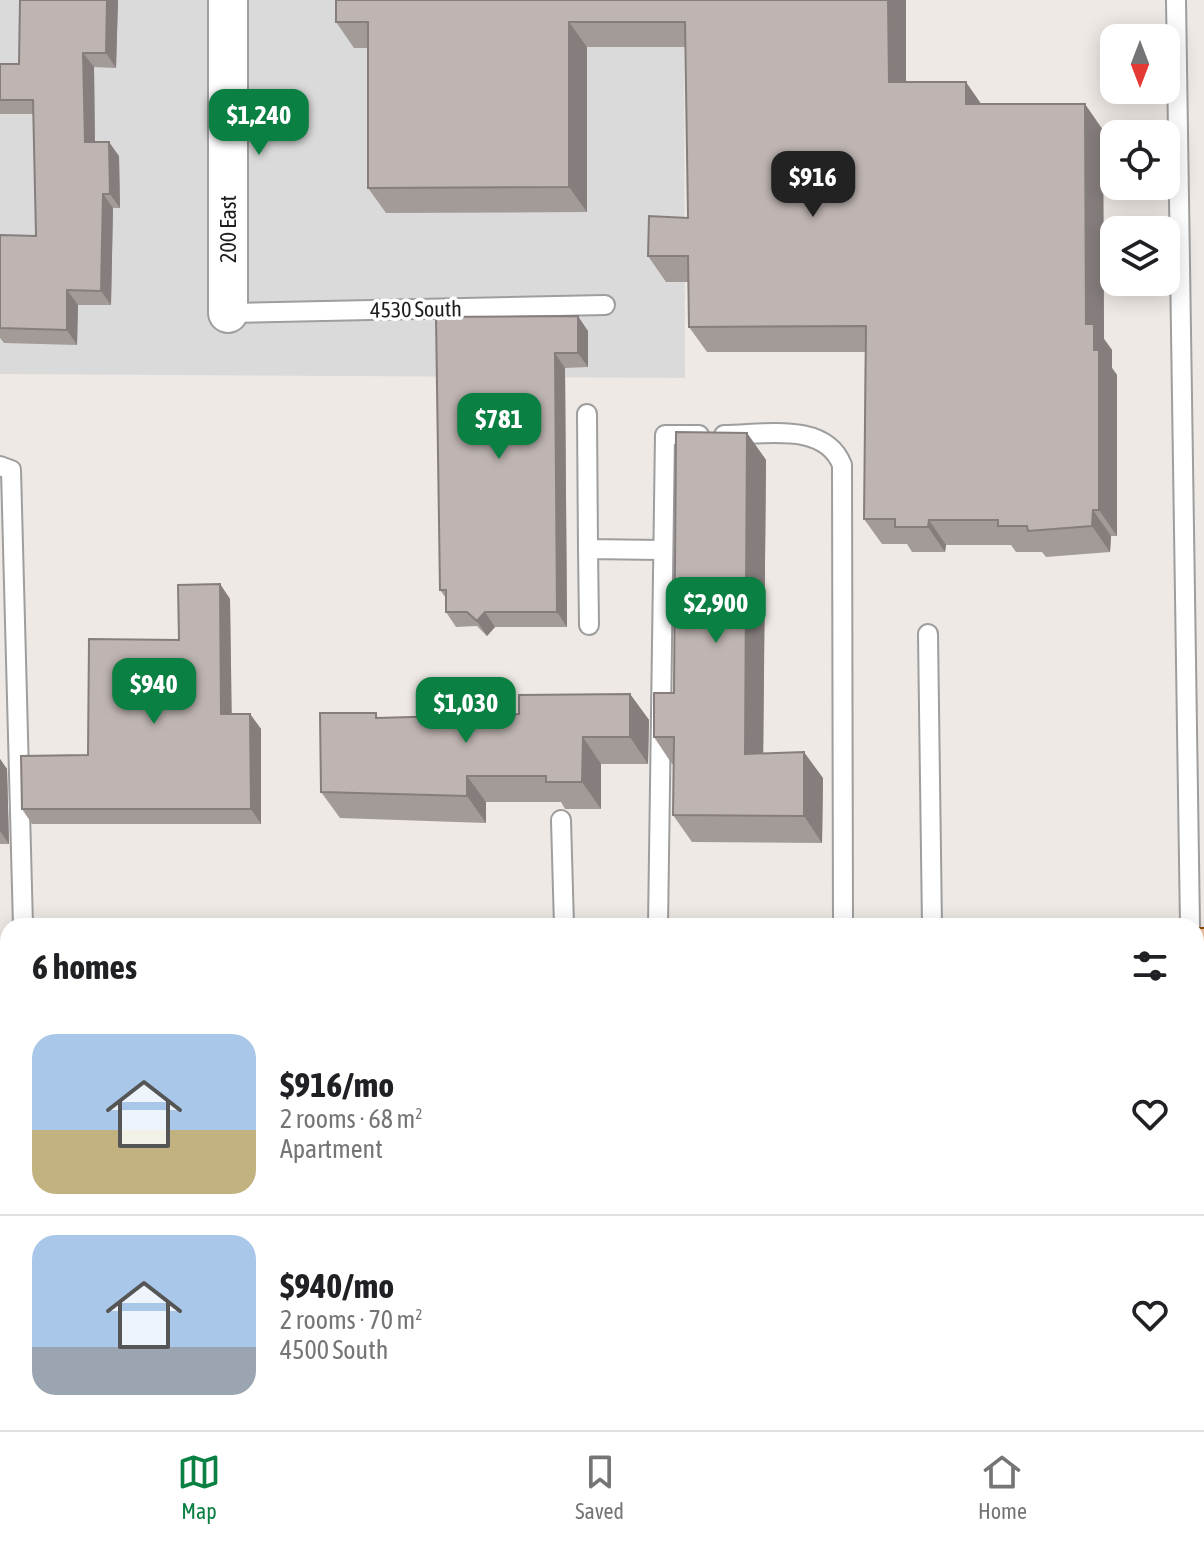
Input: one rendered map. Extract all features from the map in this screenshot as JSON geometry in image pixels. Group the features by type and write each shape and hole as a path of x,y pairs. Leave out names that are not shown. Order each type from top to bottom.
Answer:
{"street":[{"name":"200 East","path":"228,0 228,313"}],"lane":[{"path":"1176,0 1190,918"},
{"name":"4530 South","path":"228,313 605,305"},
{"path":"587,414 589,625"},
{"path":"658,918 653,704 665,435 812,435 836,451 842,465 843,918"},
{"path":"0,466 11,470 23,918"},
{"path":"588,549 661,550"},
{"path":"928,634 932,918"},
{"path":"561,820 564,918"}],"shaded area":[{"path":"0,0 684,0 685,378 0,374"}],"building":[{"path":"20,0 107,0 106,53 83,53 85,142 109,142 110,194 103,194 101,291 67,290 67,330 0,328 0,235 36,236 33,100 0,100 0,64 19,64"},
{"path":"336,0 888,0 889,82 966,82 966,104 1085,104 1086,324 1094,324 1094,350 1099,350 1099,510 1093,510 1092,526 1028,531 1027,526 998,526 998,520 929,520 928,527 895,527 895,519 864,519 866,326 689,327 688,256 648,256 649,216 688,218 685,22 569,22 569,187 368,188 368,22 336,22"},
{"path":"578,316 578,353 555,353 557,612 485,612 477,621 467,612 446,612 446,590 440,590 436,317"},
{"path":"676,432 747,433 745,754 804,752 804,816 673,815 674,737 654,737 654,693 674,693"},
{"path":"220,584 221,714 250,714 251,809 22,809 21,756 88,755 89,639 179,640 178,585"},
{"path":"630,694 630,737 583,737 582,782 546,782 546,776 467,776 467,796 321,792 320,713 376,713 376,718 519,714 519,695"}]}
